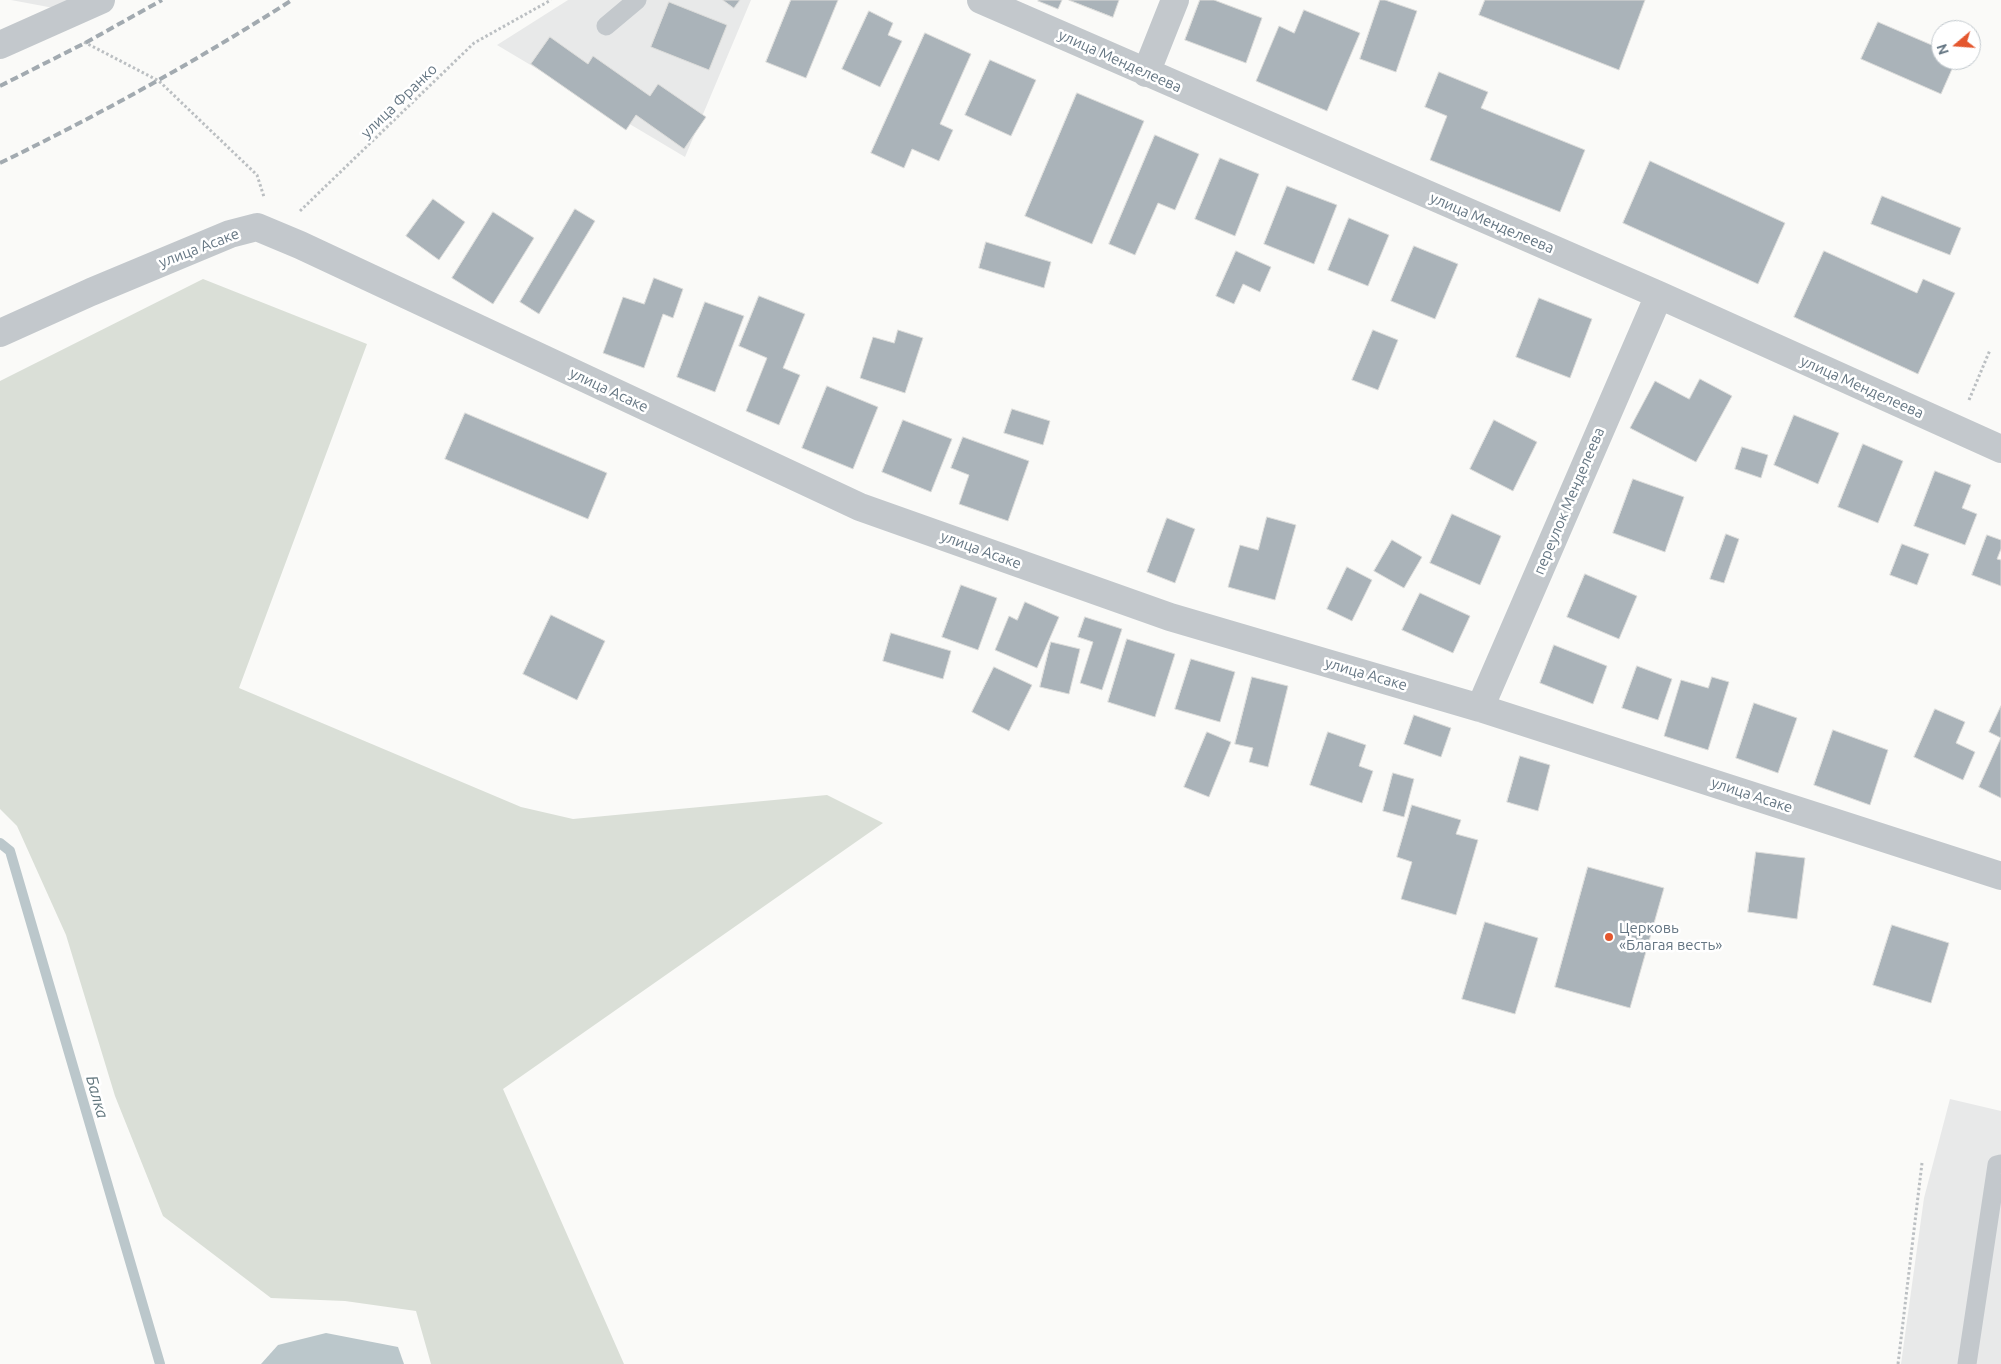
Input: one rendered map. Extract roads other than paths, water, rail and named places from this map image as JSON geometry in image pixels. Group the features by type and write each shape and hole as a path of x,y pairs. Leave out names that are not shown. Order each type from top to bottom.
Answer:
{"street":[{"path":"0,45 101,0"},
{"name":"улица Менделеева","path":"981,0 1659,295 2001,449"},
{"path":"1146,73 1175,0"},
{"name":"улица Асаке","path":"0,333 230,234 257,227 860,507 1170,617 1480,708 2001,876"},
{"name":"переулок Менделеева","path":"1480,708 1659,295"}],"lane":[{"path":"606,26 637,0"},
{"path":"1967,1364 1998,1165 2001,1164"}],"waterway":[{"name":"Балка","path":"0,843 10,851 160,1364"}],"railway":[{"path":"0,86 85,43 162,0"},
{"path":"0,163 149,86 292,0"}],"place":[{"name":"Церковь «Благая весть»","path":"1609,937"}]}
